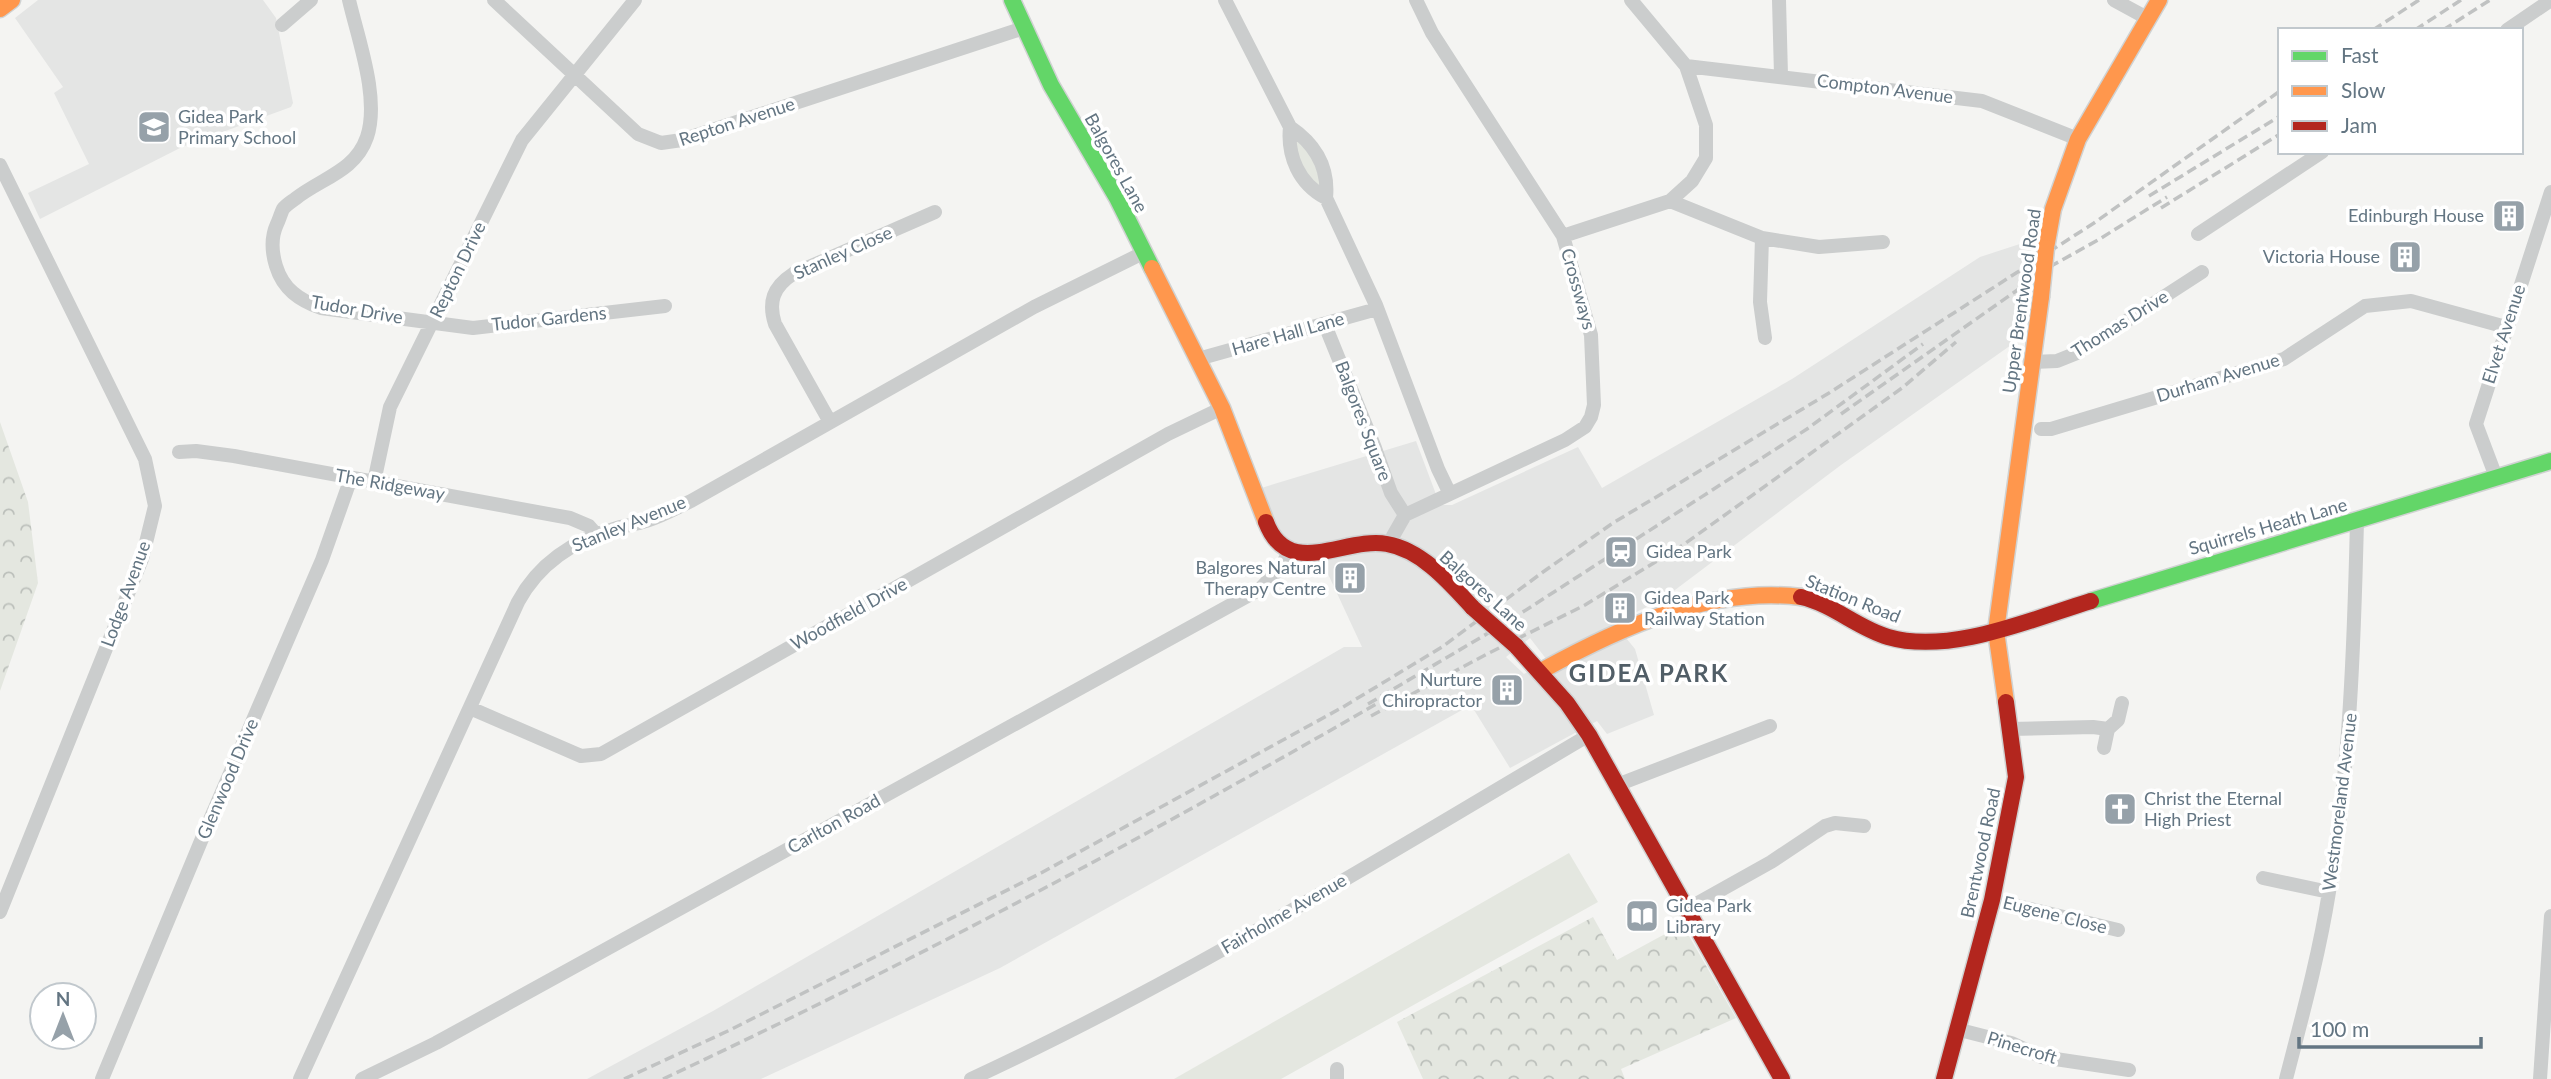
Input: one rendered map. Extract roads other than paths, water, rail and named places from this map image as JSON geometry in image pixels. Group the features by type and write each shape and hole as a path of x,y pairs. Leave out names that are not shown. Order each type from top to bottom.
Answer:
{"street":[{"path":"0,9 12,0"},
{"path":"282,25 311,0"},
{"name":"Tudor Drive","path":"349,0 369,91 371,117 367,138 349,166 308,189 284,208 274,230 272,254 279,274 289,290 304,302 321,308 433,322"},
{"name":"Repton Avenue","path":"494,0 638,134 650,140 671,143 1024,28"},
{"name":"Repton Drive","path":"374,482 387,415 522,140 635,0"},
{"name":"Balgores Lane","path":"1012,0 1074,128 1117,198 1222,408 1269,531 1290,551 1309,555 1363,543 1392,545 1428,566 1541,671 1590,735 1782,1079"},
{"path":"1224,0 1290,127 1302,135 1321,160 1327,186 1326,198 1377,309 1450,494"},
{"name":"Crossways","path":"1405,515 1565,440 1585,427 1594,405 1591,335 1563,236 1432,33 1416,0"},
{"path":"1563,236 1670,201 1692,181 1706,158 1706,125 1686,66 1631,0"},
{"path":"1779,0 1781,75"},
{"path":"2114,0 2147,18"},
{"name":"Upper Brentwood Road","path":"1996,631 2053,209 2078,139 2159,0"},
{"path":"2510,28 2551,0"},
{"name":"Compton Avenue","path":"1686,66 1781,75 1982,101 2078,139"},
{"path":"1290,127 1288,142 1296,167 1314,192 1326,198"},
{"path":"2198,234 2319,154"},
{"name":"Lodge Avenue","path":"0,165 145,459 155,506 142,559 0,912"},
{"name":"Elvet Avenue","path":"2496,477 2476,424 2551,192"},
{"path":"1670,201 1762,238 1819,247 1882,242"},
{"name":"Stanley Close","path":"830,422 775,324 771,311 773,295 780,282 793,274 935,212"},
{"path":"1762,238 1760,302 1765,338"},
{"name":"Stanley Avenue","path":"300,1079 528,584 553,558 596,534 663,515 1034,307 1143,253"},
{"name":"Thomas Drive","path":"2032,362 2057,361 2077,353 2202,272"},
{"name":"Durham Avenue","path":"2041,429 2051,429 2284,359 2365,306 2411,301 2506,327"},
{"name":"Tudor Gardens","path":"433,322 473,328 665,306"},
{"name":"Hare Hall Lane","path":"1198,359 1377,309"},
{"name":"Balgores Square","path":"1325,325 1391,493 1405,515"},
{"name":"Woodfield Drive","path":"470,708 581,757 601,754 1168,434 1222,408"},
{"name":"The Ridgeway","path":"179,452 221,454 570,518 589,526 596,534"},
{"name":"Squirrels Heath Lane","path":"1996,631 2086,601 2551,461"},
{"name":"Glenwood Drive","path":"102,1079 322,560 351,478"},
{"path":"1392,545 1393,536 1405,515"},
{"name":"Westmoreland Avenue","path":"2286,1079 2313,973 2329,892 2352,704 2357,521"},
{"name":"Carlton Road","path":"362,1079 447,1037 1260,589 1280,568 1290,551"},
{"name":"Station Road","path":"1541,671 1625,628 1727,598 1754,594 1806,597 1878,634 1906,640 1931,641 1996,631"},
{"name":"Brentwood Road","path":"1944,1079 1992,900 2016,777 1996,631"},
{"path":"2104,748 2108,729 2118,720 2122,703"},
{"path":"1617,785 1770,726"},
{"path":"2010,729 2108,729"},
{"name":"Fairholme Avenue","path":"971,1079 1040,1047 1202,962 1590,735"},
{"path":"1687,909 1771,862 1825,826 1835,823 1864,826"},
{"path":"2263,878 2329,892"},
{"name":"Eugene Close","path":"1992,900 2118,930"},
{"path":"2540,1079 2551,916"},
{"name":"Pinecroft","path":"1956,1030 2011,1043 2042,1057 2129,1070"}],"railway":[{"path":"2376,28 2419,0"},
{"path":"2418,28 2461,0"},
{"path":"2446,28 2490,0"},
{"path":"624,1079 730,1030 1041,873 1343,707 1442,647 1613,523 1829,393 2094,223 2278,92"},
{"path":"2149,196 2278,117"},
{"path":"2161,208 2278,135"},
{"path":"1841,414 2053,265 2167,197"},
{"path":"1371,716 1585,605 1683,545 1902,388 1956,342"},
{"path":"1368,704 1512,619 1807,429 1923,344"},
{"path":"663,1079 935,946 1202,803 1378,703"}],"place":[{"name":"Gidea Park Primary School","path":"154,127"},
{"name":"Edinburgh House","path":"2509,216"},
{"name":"Victoria House","path":"2405,257"},
{"name":"Gidea Park","path":"1621,552"},
{"name":"Balgores Natural Therapy Centre","path":"1350,578"},
{"name":"Gidea Park Railway Station","path":"1620,608"},
{"name":"Nurture Chiropractor","path":"1507,690"},
{"name":"Christ the Eternal High Priest","path":"2120,809"},
{"name":"Gidea Park Library","path":"1642,916"}],"district":[{"name":"GIDEA PARK","path":"1649,674"}]}
